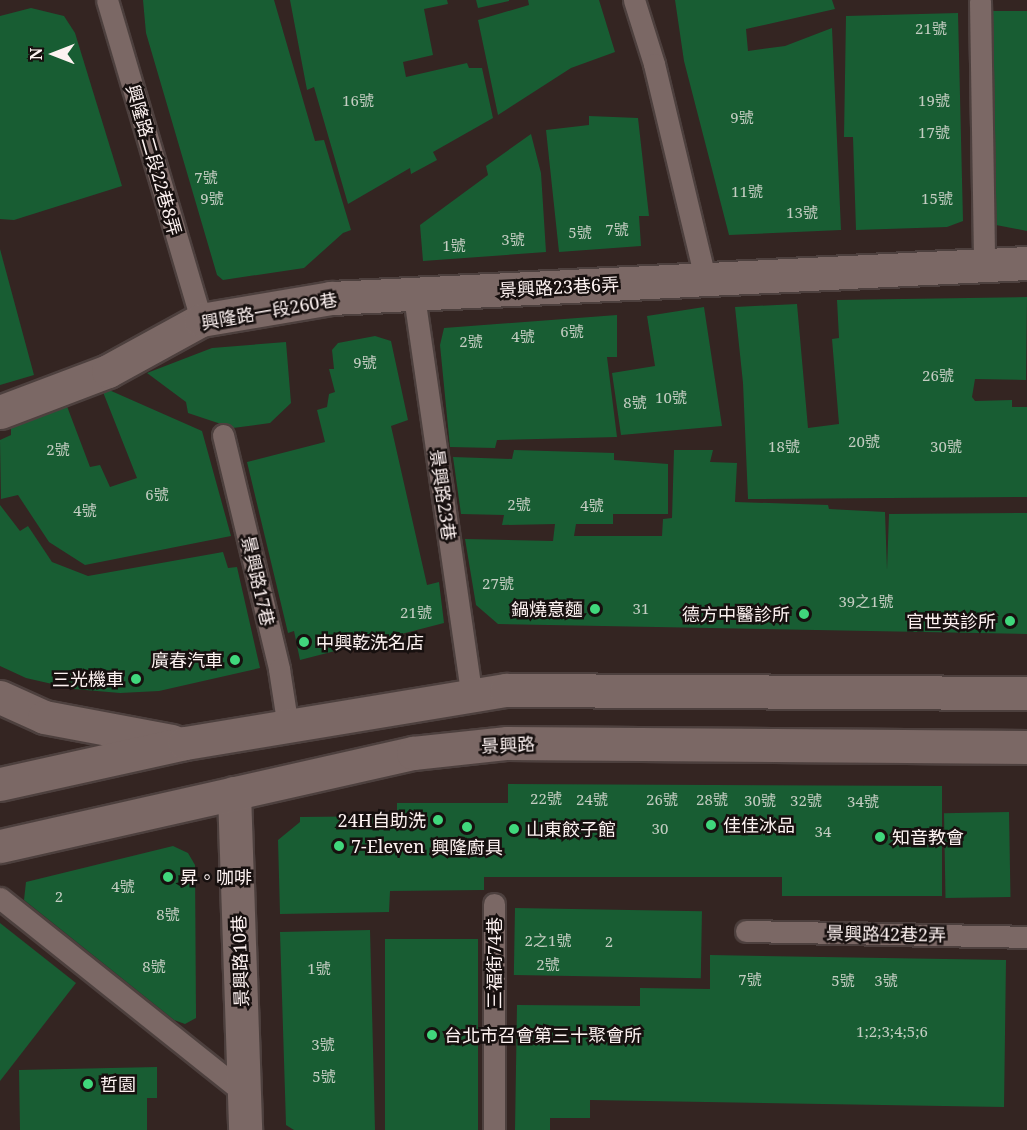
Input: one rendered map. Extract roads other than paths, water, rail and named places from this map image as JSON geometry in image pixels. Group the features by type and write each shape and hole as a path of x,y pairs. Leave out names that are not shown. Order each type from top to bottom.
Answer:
{"street":[{"name":"景興路23巷6弄","path":"414,296 705,278 1027,263"},
{"name":"興隆路一段260巷","path":"0,412 108,371 201,320 331,298 414,296"},
{"path":"0,784 185,743 288,727 471,693 518,690 1027,693"},
{"path":"0,697 44,717 185,743"},
{"name":"景興路","path":"0,846 413,753 507,743 1027,747"},
{"name":"景興路10巷","path":"234,793 245,1130"}],"lane":[{"name":"興隆路二段22巷8弄","path":"107,0 201,320"},
{"path":"634,0 654,64 705,278"},
{"path":"973,0 989,0"},
{"path":"980,1 984,264"},
{"name":"景興路23巷","path":"414,296 471,693"},
{"name":"景興路17巷","path":"223,435 279,669 288,727"},
{"path":"0,898 244,1093"},
{"name":"三福街74巷","path":"494,904 494,1130"},
{"name":"景興路42巷2弄","path":"746,932 1027,937"}],"place":[{"name":"鍋燒意麵","path":"595,609"},
{"name":"德方中醫診所","path":"804,614"},
{"name":"官世英診所","path":"1010,621"},
{"name":"中興乾洗名店","path":"304,642"},
{"name":"廣春汽車","path":"235,660"},
{"name":"三光機車","path":"136,679"},
{"name":"24H自助洗","path":"438,820"},
{"name":"佳佳冰品","path":"711,825"},
{"name":"興隆廚具","path":"467,827"},
{"name":"山東餃子館","path":"514,829"},
{"name":"知音教會","path":"880,837"},
{"name":"7-Eleven","path":"339,846"},
{"name":"昇。咖啡","path":"168,877"},
{"name":"台北市召會第三十聚會所","path":"432,1035"},
{"name":"哲園","path":"88,1084"}]}
